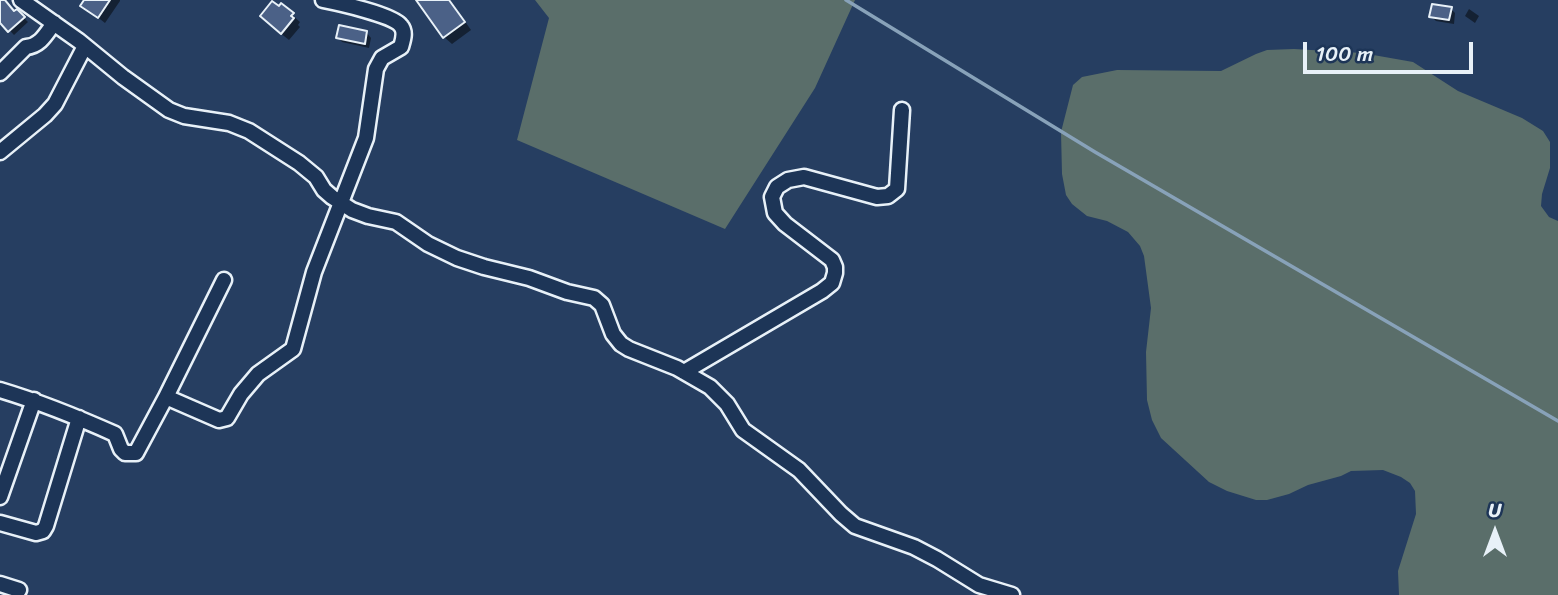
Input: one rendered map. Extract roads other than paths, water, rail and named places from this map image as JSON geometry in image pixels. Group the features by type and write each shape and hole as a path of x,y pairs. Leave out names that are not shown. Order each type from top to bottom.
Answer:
{"street":[{"path":"21,0 174,113 236,125 256,135 299,163 341,204 363,214 396,222 428,244 457,258 594,298 602,305 612,331 621,344 684,372 710,387 727,404 743,430 799,470 855,526 914,547 979,585 1012,595"},
{"path":"166,397 219,420 226,418 258,374 293,349 314,272 366,138 376,69 383,58 401,47 404,37 403,28 392,18 323,0"},
{"path":"0,73 26,47 34,46 41,40 54,23"},
{"path":"0,152 55,104 85,46"},
{"path":"684,372 832,283 835,273 832,260 785,224 775,213 772,197 777,187 788,180 804,177 877,197 888,195 897,189 902,110"},
{"path":"0,390 34,400 115,434 125,453 136,453 224,280"},
{"path":"0,497 34,400"},
{"path":"0,523 36,533 43,531 79,418"},
{"path":"0,584 19,590"}],"waterway":[{"path":"846,0 1095,152 1558,421"}]}
